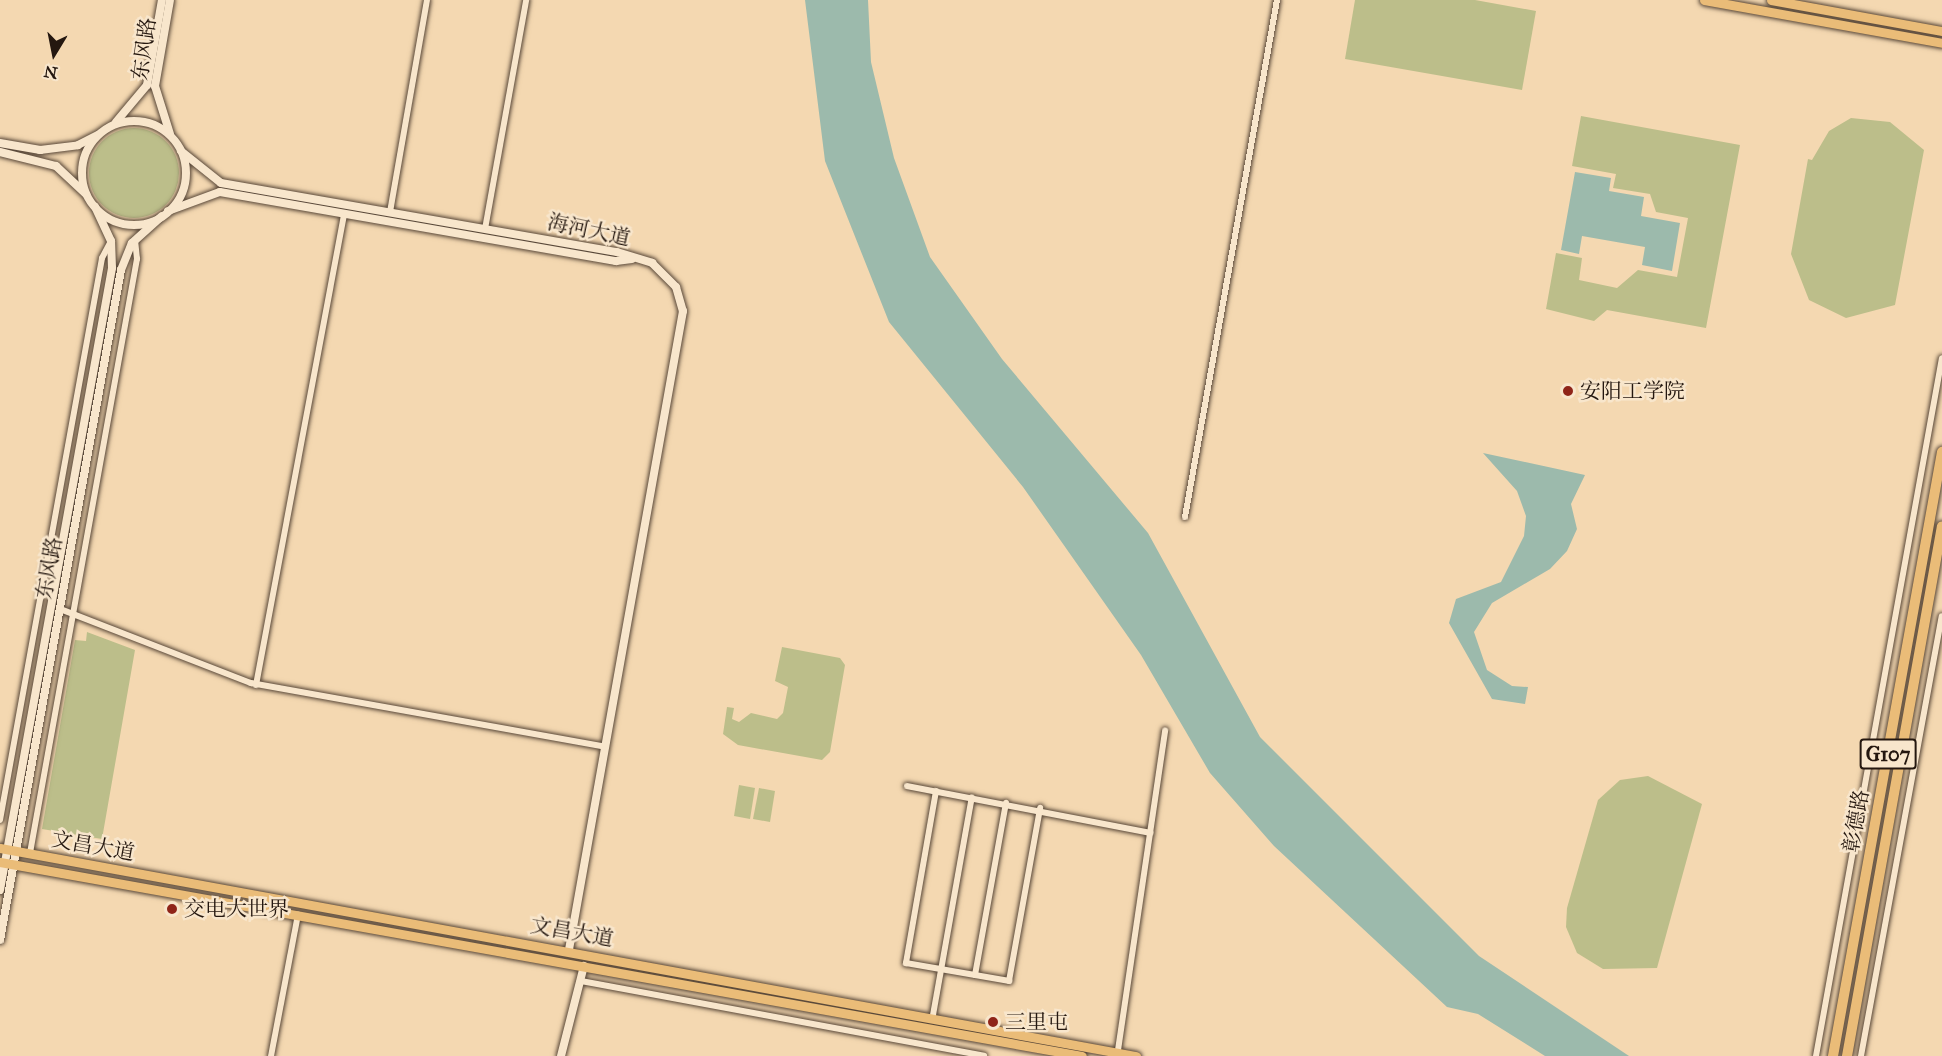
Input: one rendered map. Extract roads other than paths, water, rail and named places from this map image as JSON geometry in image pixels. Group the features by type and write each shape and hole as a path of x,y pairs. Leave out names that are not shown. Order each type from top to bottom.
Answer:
{"highway":[{"name":"彰德路","path":"1833,1056 1942,452"},
{"name":"彰德路","path":"1847,1056 1942,526"}],"main road":[{"name":"东风路","path":"111,126 133,108 147,85 162,0"},
{"name":"东风路","path":"170,0 155,86 171,137"},
{"path":"1704,0 1942,43"},
{"path":"1771,0 1942,31"},
{"path":"143,122 171,137 181,151 185,183 165,214 123,223 95,207 86,194 83,162 98,135 111,126 143,122"},
{"name":"东风路","path":"0,940 8,849 112,268 111,241 95,207"},
{"name":"东风路","path":"8,849 60,609 121,270 135,240 165,214"},
{"name":"文昌大道","path":"8,849 933,1015 1118,1050 1136,1056"},
{"name":"东风路","path":"0,890 6,863"},
{"name":"文昌大道","path":"6,863 1082,1056"}],"street":[{"path":"390,212 427,0"},
{"path":"485,229 526,0"},
{"path":"1185,517 1277,0"},
{"path":"0,143 40,150 78,145 98,135"},
{"name":"海河大道","path":"181,151 221,183 485,229 637,259"},
{"path":"0,152 56,166 86,194"},
{"name":"海河大道","path":"165,214 220,192 616,261 637,259"},
{"path":"256,685 344,214"},
{"path":"30,853 136,259 135,240"},
{"path":"0,820 102,258 111,241"},
{"path":"569,950 683,311 670,277 637,259"},
{"path":"1816,1056 1942,358"},
{"path":"60,609 256,685 605,747"},
{"path":"1861,1056 1942,616"},
{"path":"1118,1050 1151,833 1149,815 1165,730"},
{"path":"908,786 1040,808 1151,833"},
{"path":"936,790 906,963 1009,981 1040,808"},
{"path":"933,1015 972,797"},
{"path":"975,975 1006,802"},
{"path":"272,1056 298,915"},
{"path":"561,1056 584,966"},
{"path":"581,981 984,1056"}],"place":[{"name":"安阳工学院","path":"1568,391"},
{"name":"交电大世界","path":"172,909"},
{"name":"三里屯","path":"993,1022"}]}
